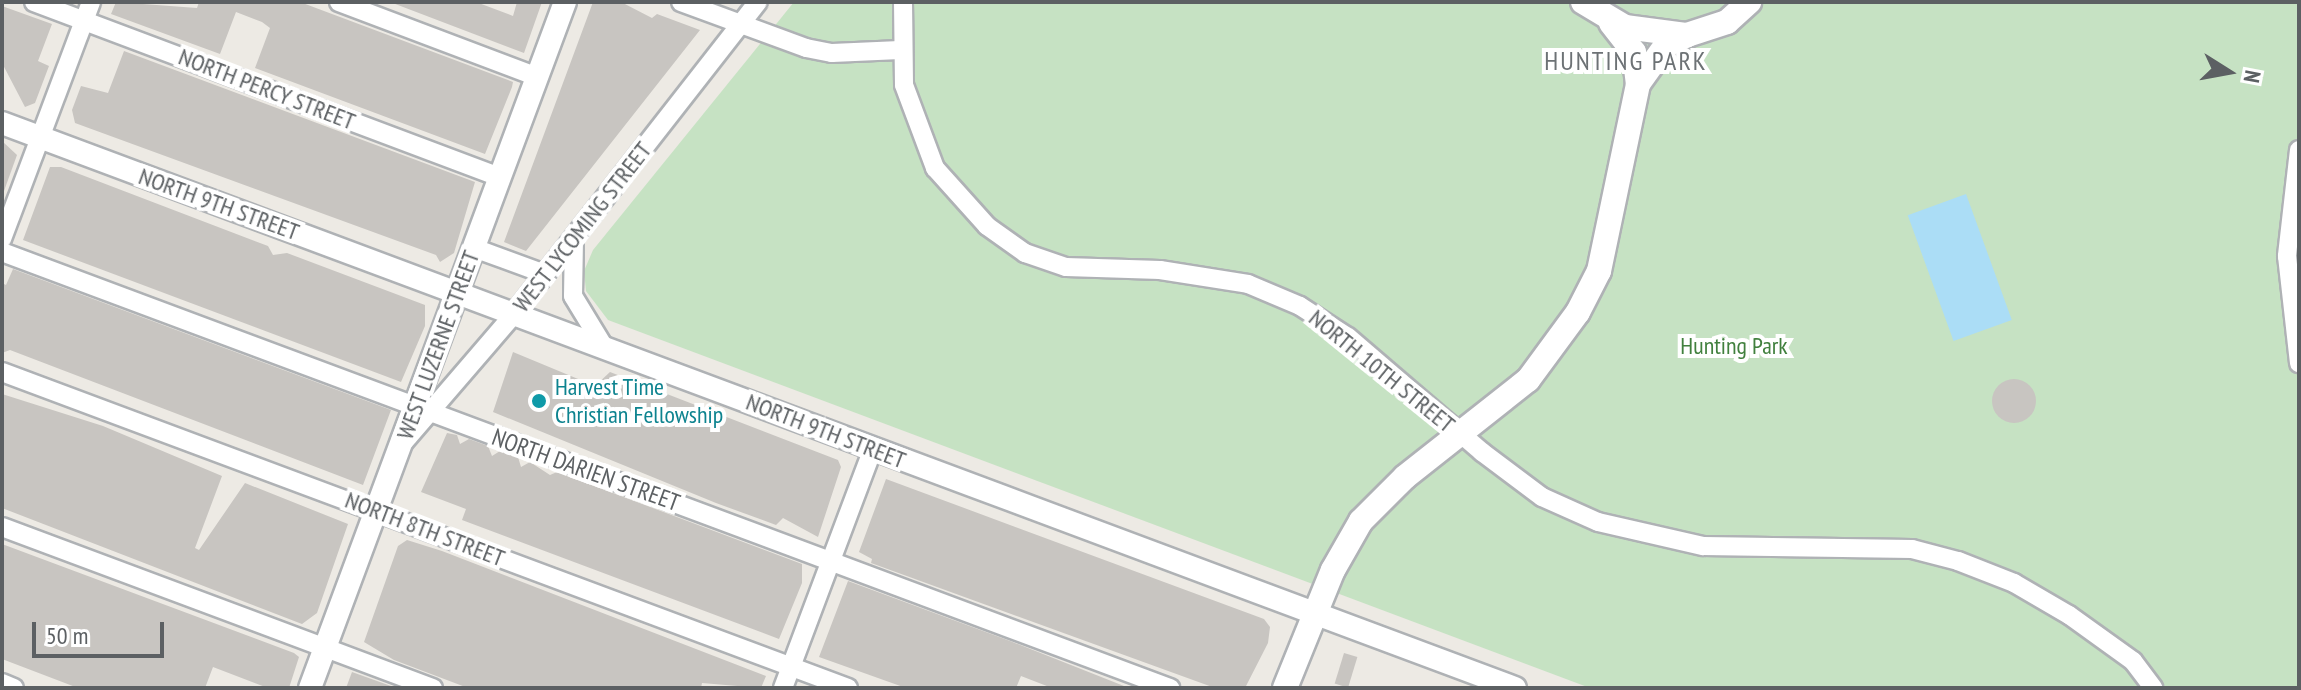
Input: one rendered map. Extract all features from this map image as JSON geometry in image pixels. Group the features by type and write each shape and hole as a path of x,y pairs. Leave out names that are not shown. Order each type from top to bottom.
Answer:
{"main road":[{"path":"1583,2 1628,38 1638,84"},
{"path":"1285,688 1315,611 1361,521 1405,477 1528,380 1556,346 1599,271 1638,84 1666,45 1727,22 1749,2"},
{"path":"1608,20 1687,35"}],"street":[{"name":"NORTH PERCY STREET","path":"34,2 500,177"},
{"path":"2,239 91,2"},
{"path":"339,2 537,77"},
{"name":"WEST LUZERNE STREET","path":"310,688 400,447 423,410 457,292 565,2"},
{"path":"681,2 832,53 900,50"},
{"name":"WEST LYCOMING STREET","path":"423,410 514,314 758,2"},
{"name":"NORTH 10TH STREET","path":"903,2 900,50 904,85 935,168 987,226 1025,253 1066,267 1205,275 1248,284 1300,306 1348,337 1461,435 1542,497 1645,536 1778,550 1912,549 1958,561 2014,583 2069,615 2133,661 2153,688"},
{"name":"NORTH 9TH STREET","path":"2,123 1515,688"},
{"path":"2299,150 2287,256 2299,363"},
{"path":"575,236 573,296 604,347"},
{"path":"474,248 545,274"},
{"name":"NORTH DARIEN STREET","path":"2,252 1170,688"},
{"name":"NORTH 8TH STREET","path":"2,372 848,688"},
{"path":"783,688 873,449"},
{"path":"2,527 433,688"},
{"path":"2,683 14,688"}],"green space":[{"name":"Hunting Park","path":"794,2 2299,2 2299,688 1590,688 608,320 586,291 584,271 593,250"}],"water":[{"path":"1966,194 2012,320 1954,341 1908,215"}],"building":[{"path":"116,2 197,8 199,2 300,2 513,82 512,87 485,154 255,68 270,28 262,22 236,12 220,54 111,14"},
{"path":"390,2 476,2 513,16 517,2 542,2 524,53"},
{"path":"593,2 621,2 652,18 657,14 700,30 526,251 504,242"},
{"path":"2,6 52,24 38,61 49,66 35,103 25,107 2,63"},
{"path":"124,51 475,182 454,253 440,262 436,255 75,123 72,110 81,86 108,93"},
{"path":"2,141 17,155 4,191 2,191"},
{"path":"50,167 61,167 268,246 273,255 287,253 425,305 425,326 401,382 23,240"},
{"path":"13,269 391,410 363,485 10,350 2,353 2,283 6,285"},
{"path":"513,352 595,386 610,372 838,460 841,467 818,537 783,518 776,525 493,412"},
{"path":"2014,379 2029,386 2036,401 2029,416 2014,423 1999,416 1992,401 1999,386"},
{"path":"2,394 103,426 222,476 195,548 199,550 245,483 348,524 317,613 302,624 2,508"},
{"path":"447,433 457,435 460,444 469,439 488,446 492,456 500,451 518,457 521,467 530,462 550,475 557,472 802,564 802,583 779,639 462,520 466,509 421,492"},
{"path":"886,479 1264,619 1270,627 1268,643 1245,688 1215,688 871,563 872,559 859,552"},
{"path":"407,540 766,676 761,688 702,683 701,688 468,688 394,660 364,642 398,546"},
{"path":"2,544 294,653 299,657 289,688 268,688 213,667 205,688 78,688 2,659"},
{"path":"848,581 1129,688 1052,688 1021,676 1016,688 906,688 819,657"},
{"path":"1344,653 1357,657 1348,688 1335,684"},
{"path":"352,672 391,686 346,688"}],"place":[{"name":"Harvest Time Christian Fellowship","path":"539,401"}],"district":[{"name":"HUNTING PARK","path":"1626,61"}]}
